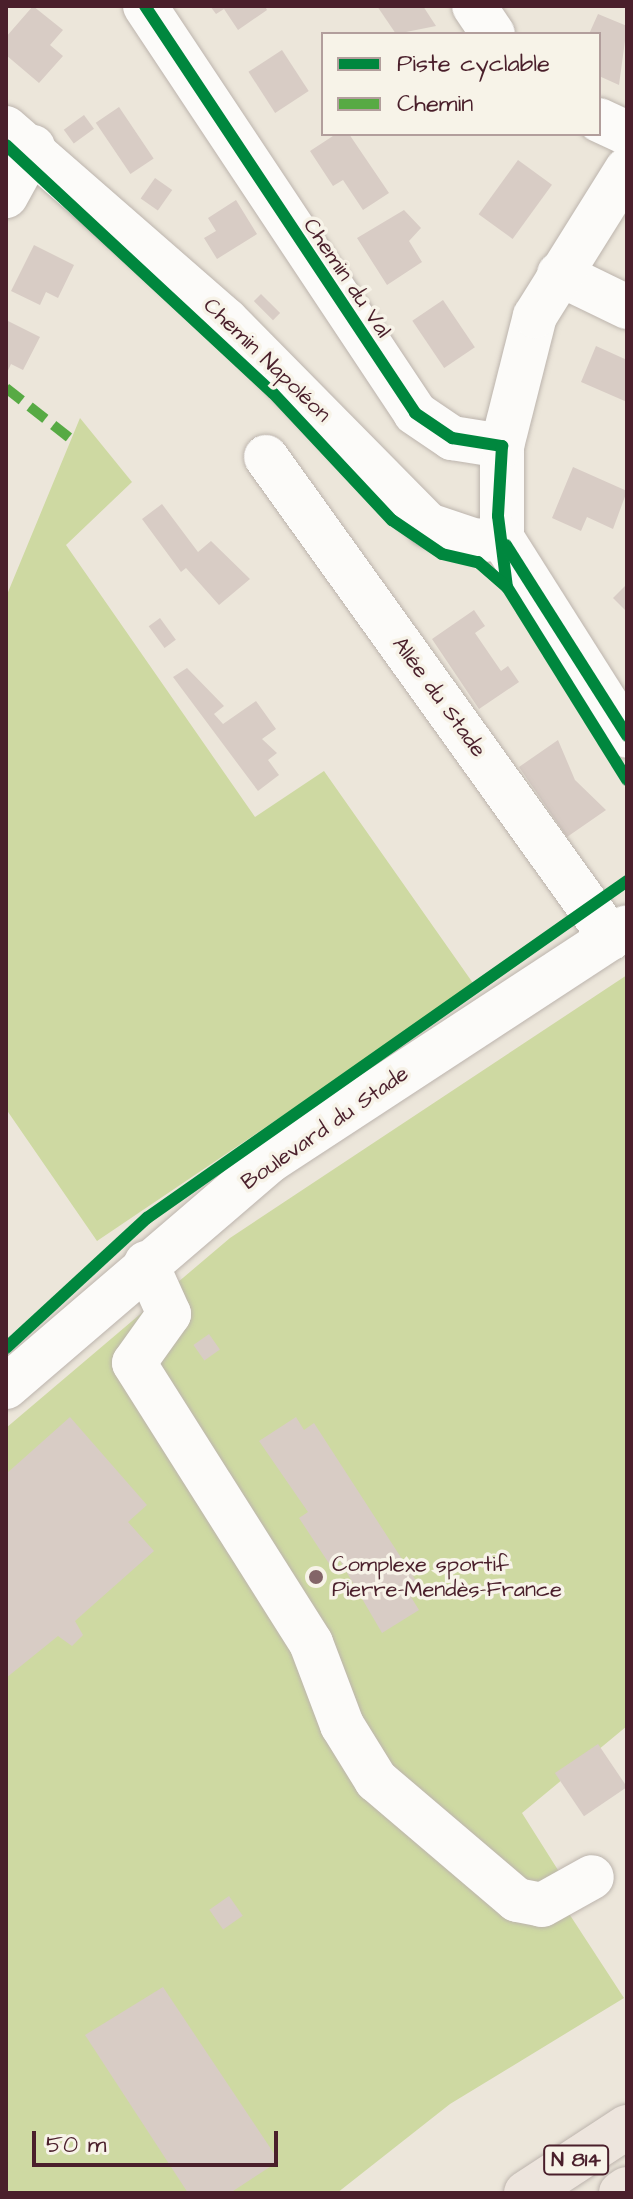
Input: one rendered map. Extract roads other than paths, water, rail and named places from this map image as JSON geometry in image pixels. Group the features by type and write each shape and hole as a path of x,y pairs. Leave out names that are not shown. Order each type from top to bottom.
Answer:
{"highway":[{"name":"N 814","path":"526,2193 627,2127"},
{"name":"N 814","path":"621,2193 627,2189"}],"street":[{"name":"Chemin du Val","path":"145,6 415,413 452,438 502,446"},
{"path":"474,6 492,32"},
{"path":"601,121 627,133"},
{"path":"6,196 20,138"},
{"name":"Chemin Napoléon","path":"20,138 226,320 428,525 476,541 502,538"},
{"path":"620,193 559,274 535,316 502,446 502,538 627,736"},
{"path":"559,274 627,307"},
{"name":"Allée du Stade","path":"266,457 619,932"},
{"name":"Boulevard du Stade","path":"6,1387 146,1263 271,1160 619,932"},
{"path":"146,1263 169,1314 134,1363 311,1643 342,1725 376,1780 517,1900 542,1905 592,1877"}],"place":[{"name":"Complexe sportif Pierre-Mendès-France","path":"316,1577"}]}
